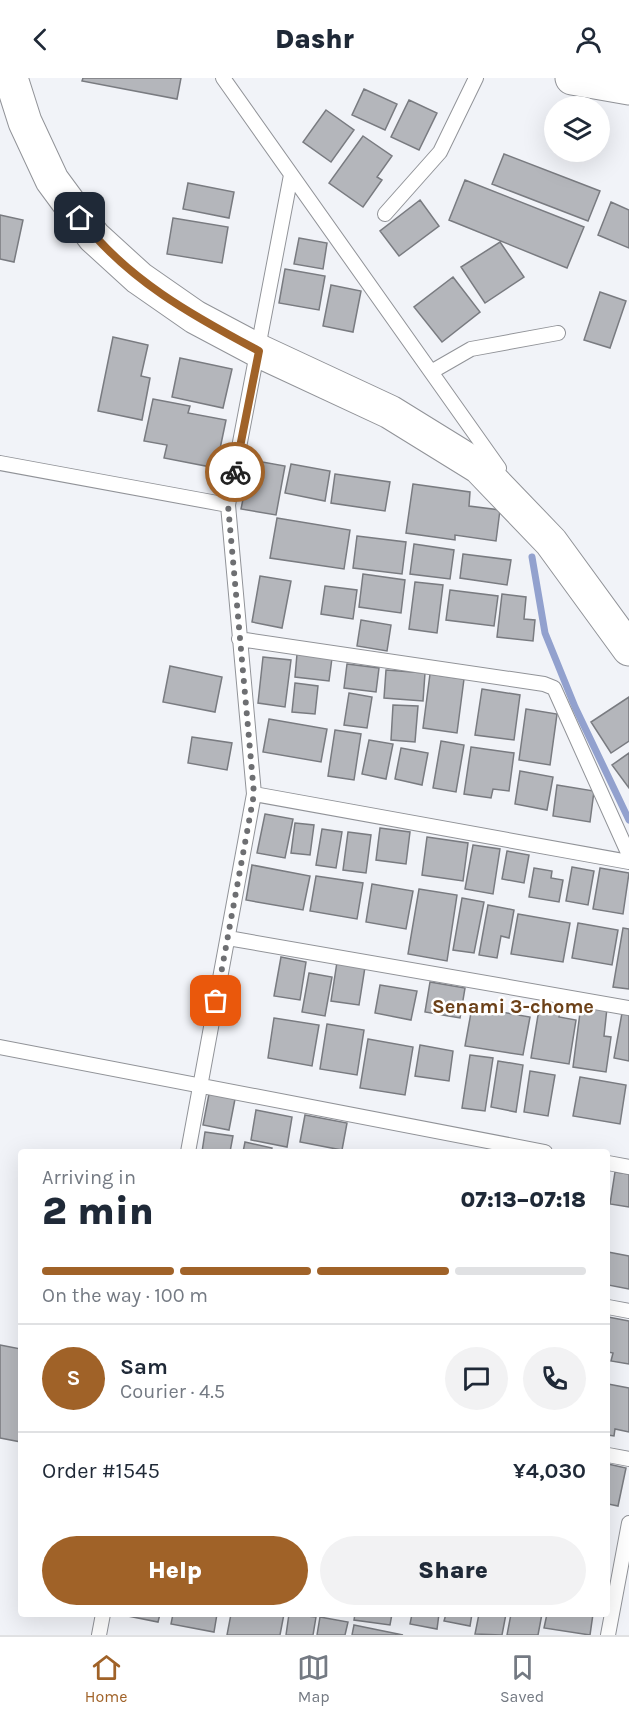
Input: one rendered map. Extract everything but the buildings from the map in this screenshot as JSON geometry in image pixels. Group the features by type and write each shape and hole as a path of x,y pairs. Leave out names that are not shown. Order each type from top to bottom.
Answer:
{"main road":[{"path":"11,78 25,122 52,180 94,237 139,278 195,317 259,351 390,412 479,467 551,542 629,649"},
{"path":"572,78 629,88"}],"lane":[{"path":"223,78 551,542"},
{"path":"385,214 440,152 476,78"},
{"path":"189,1149 254,794 228,505 291,175"},
{"path":"431,372 471,349 558,333"},
{"path":"0,464 228,505"},
{"path":"239,639 544,684 554,688 629,855"},
{"path":"254,794 629,862"},
{"path":"228,938 629,1008"},
{"path":"0,1047 495,1148"},
{"path":"610,1163 629,1167"},
{"path":"610,1307 629,1311"},
{"path":"610,1455 629,1459"},
{"path":"611,1602 629,1523"},
{"path":"99,1635 102,1617"},
{"path":"608,1635 610,1617"}],"waterway":[{"path":"532,557 545,633 575,707 629,820"}],"way so far":[{"path":"216,1001 254,794 228,505 235,472"}],"district":[{"name":"Senami 3-chome","path":"513,1006"}],"route":[{"path":"80,218 94,237 139,278 195,317 259,351 235,472"}]}
